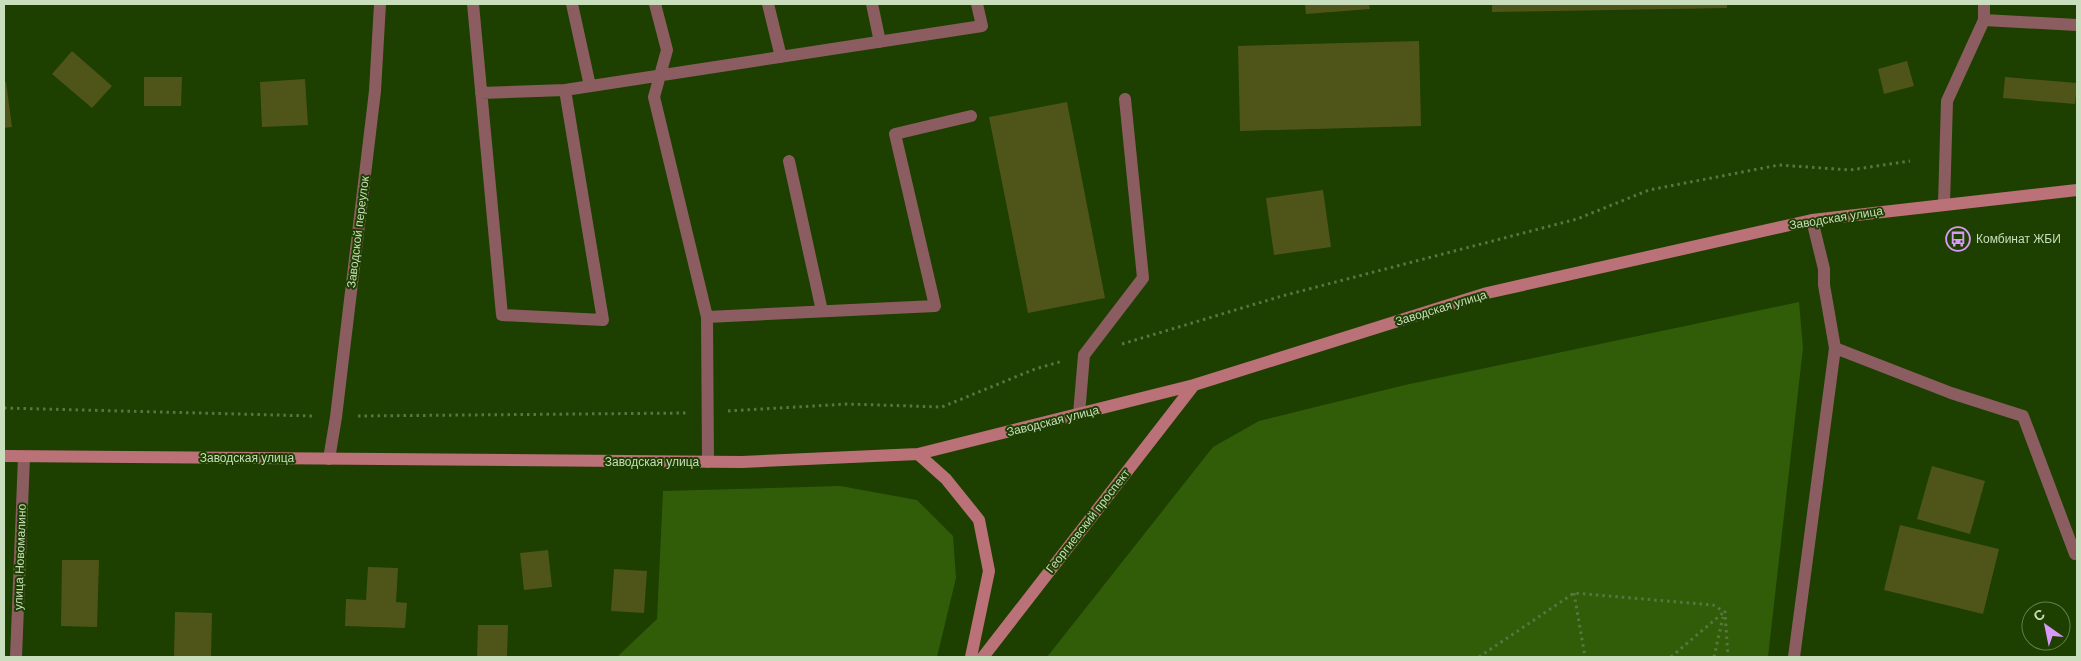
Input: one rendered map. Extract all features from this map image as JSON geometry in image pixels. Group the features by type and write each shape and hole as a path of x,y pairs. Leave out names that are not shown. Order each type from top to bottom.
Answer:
{"street":[{"name":"Заводской переулок","path":"329,459 336,417 375,91 380,4"},
{"path":"473,4 502,315 603,320 565,90"},
{"path":"572,4 590,86"},
{"path":"655,4 667,50 654,97 707,317 708,462"},
{"path":"768,4 781,57"},
{"path":"872,4 880,42"},
{"path":"481,94 565,90 982,26 977,4"},
{"path":"1944,204 1947,102 1984,20 1984,4"},
{"path":"1984,20 2077,25"},
{"path":"1079,414 1084,355 1142,278 1125,99"},
{"path":"707,317 935,306 895,134 971,116"},
{"path":"789,161 822,311"},
{"name":"Заводская улица","path":"4,456 742,462 918,454 1194,385 1487,293 1812,220 2077,190"},
{"path":"1794,657 1834,348 1824,285 1824,269 1812,220"},
{"path":"1834,348 1950,393 2023,416 2075,554"},
{"name":"Георгиевский проспект","path":"983,657 1194,385"},
{"path":"918,454 946,479 979,520 989,571 970,657"},
{"name":"улица Новомалино","path":"16,657 24,457"}],"path":[{"path":"1121,344 1282,296 1577,219 1649,190 1779,165 1850,170 1910,161"},
{"path":"4,408 336,417 708,412 847,404 942,407 1035,369 1084,355"},
{"path":"1574,593 1585,657"},
{"path":"1479,657 1574,593 1713,605 1725,612"},
{"path":"1671,657 1725,612"},
{"path":"1714,657 1725,612"},
{"path":"1725,612 1728,657"}],"green space":[{"path":"1799,302 1803,348 1768,657 1047,657 1213,447 1259,421 1405,385"},
{"path":"840,486 917,500 953,536 956,578 937,657 617,657 657,619 663,491"}],"building":[{"path":"1305,4 1369,4 1370,9 1306,14"},
{"path":"1492,4 1727,4 1727,8 1492,12"},
{"path":"1419,41 1421,126 1240,131 1238,46"},
{"path":"72,51 112,86 92,108 52,74"},
{"path":"1907,61 1914,86 1884,94 1878,69"},
{"path":"144,77 182,77 181,106 144,106"},
{"path":"2005,77 2077,83 2075,104 2003,98"},
{"path":"305,79 308,125 262,127 260,82"},
{"path":"4,82 6,82 12,127 4,128"},
{"path":"1067,102 1105,298 1028,313 989,117"},
{"path":"1323,190 1331,247 1274,255 1266,198"},
{"path":"1932,466 1985,481 1970,534 1917,519"},
{"path":"1900,525 1999,549 1983,614 1884,590"},
{"path":"548,550 552,587 524,590 520,553"},
{"path":"62,560 99,560 97,627 61,626"},
{"path":"368,567 398,568 396,602 407,603 405,628 345,626 346,599 366,600"},
{"path":"614,569 647,571 644,613 611,611"},
{"path":"175,612 212,613 211,657 174,657"},
{"path":"478,625 508,625 507,657 477,657"}],"place":[{"name":"Комбинат ЖБИ","path":"1958,239"}]}
